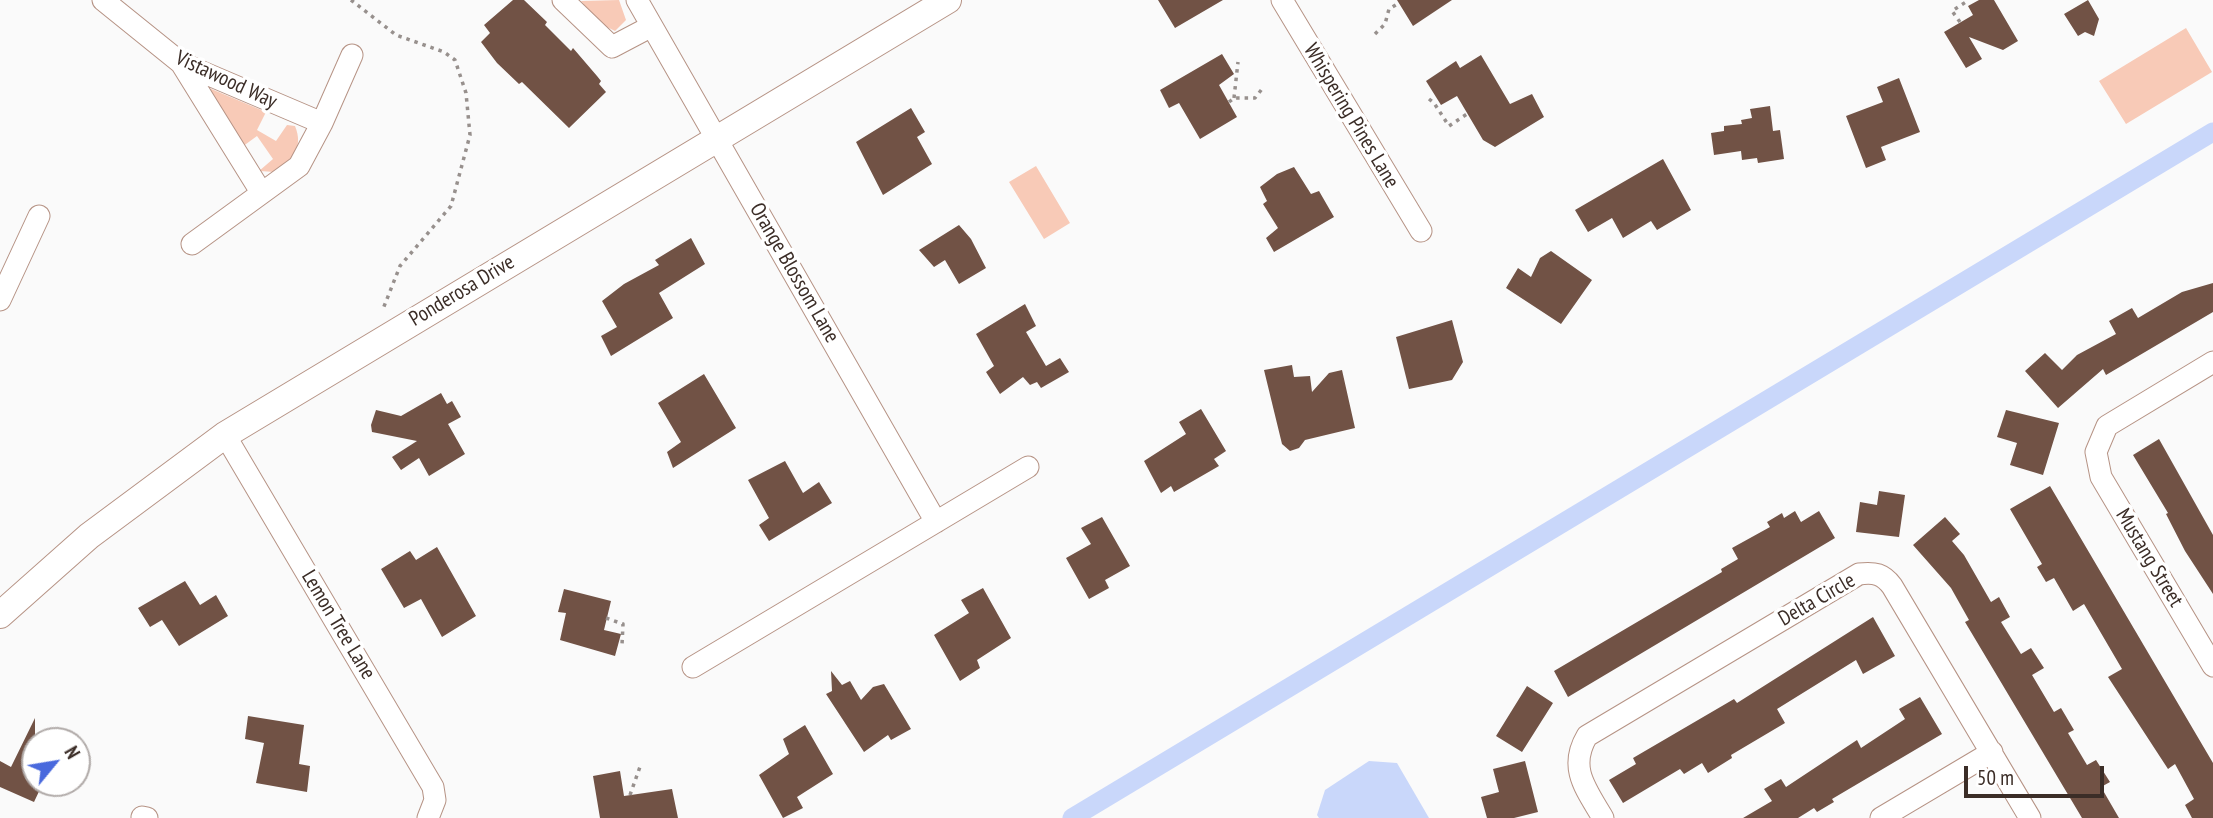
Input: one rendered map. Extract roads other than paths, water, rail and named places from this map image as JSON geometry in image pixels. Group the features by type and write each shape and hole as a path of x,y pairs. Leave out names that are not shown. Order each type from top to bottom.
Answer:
{"street":[{"name":"Vistawood Way","path":"103,0 181,63 322,123"},
{"path":"563,0 612,47 650,27"},
{"name":"Orange Blossom Lane","path":"637,0 650,27 717,138 936,522"},
{"name":"Ponderosa Drive","path":"0,615 89,536 225,435 948,0"},
{"name":"Whispering Pines Lane","path":"1282,0 1421,232"},
{"path":"192,244 299,166 322,123 352,55"},
{"path":"181,63 261,192"},
{"path":"2,293 40,216"},
{"name":"Mustang Street","path":"2213,362 2107,426 2097,446 2097,464 2101,477 2213,666"},
{"name":"Lemon Tree Lane","path":"225,435 433,787 435,800 428,818"},
{"path":"693,667 1028,467"},
{"name":"Delta Circle","path":"1603,818 1578,775 1577,760 1587,736 1860,574 1873,573 1885,577 1892,586 2030,818"},
{"path":"1881,818 1992,752"}],"water":[{"path":"1369,761 1397,763 1429,818 1319,818 1317,815 1325,790"}],"waterway":[{"path":"1072,818 2213,132"}]}
